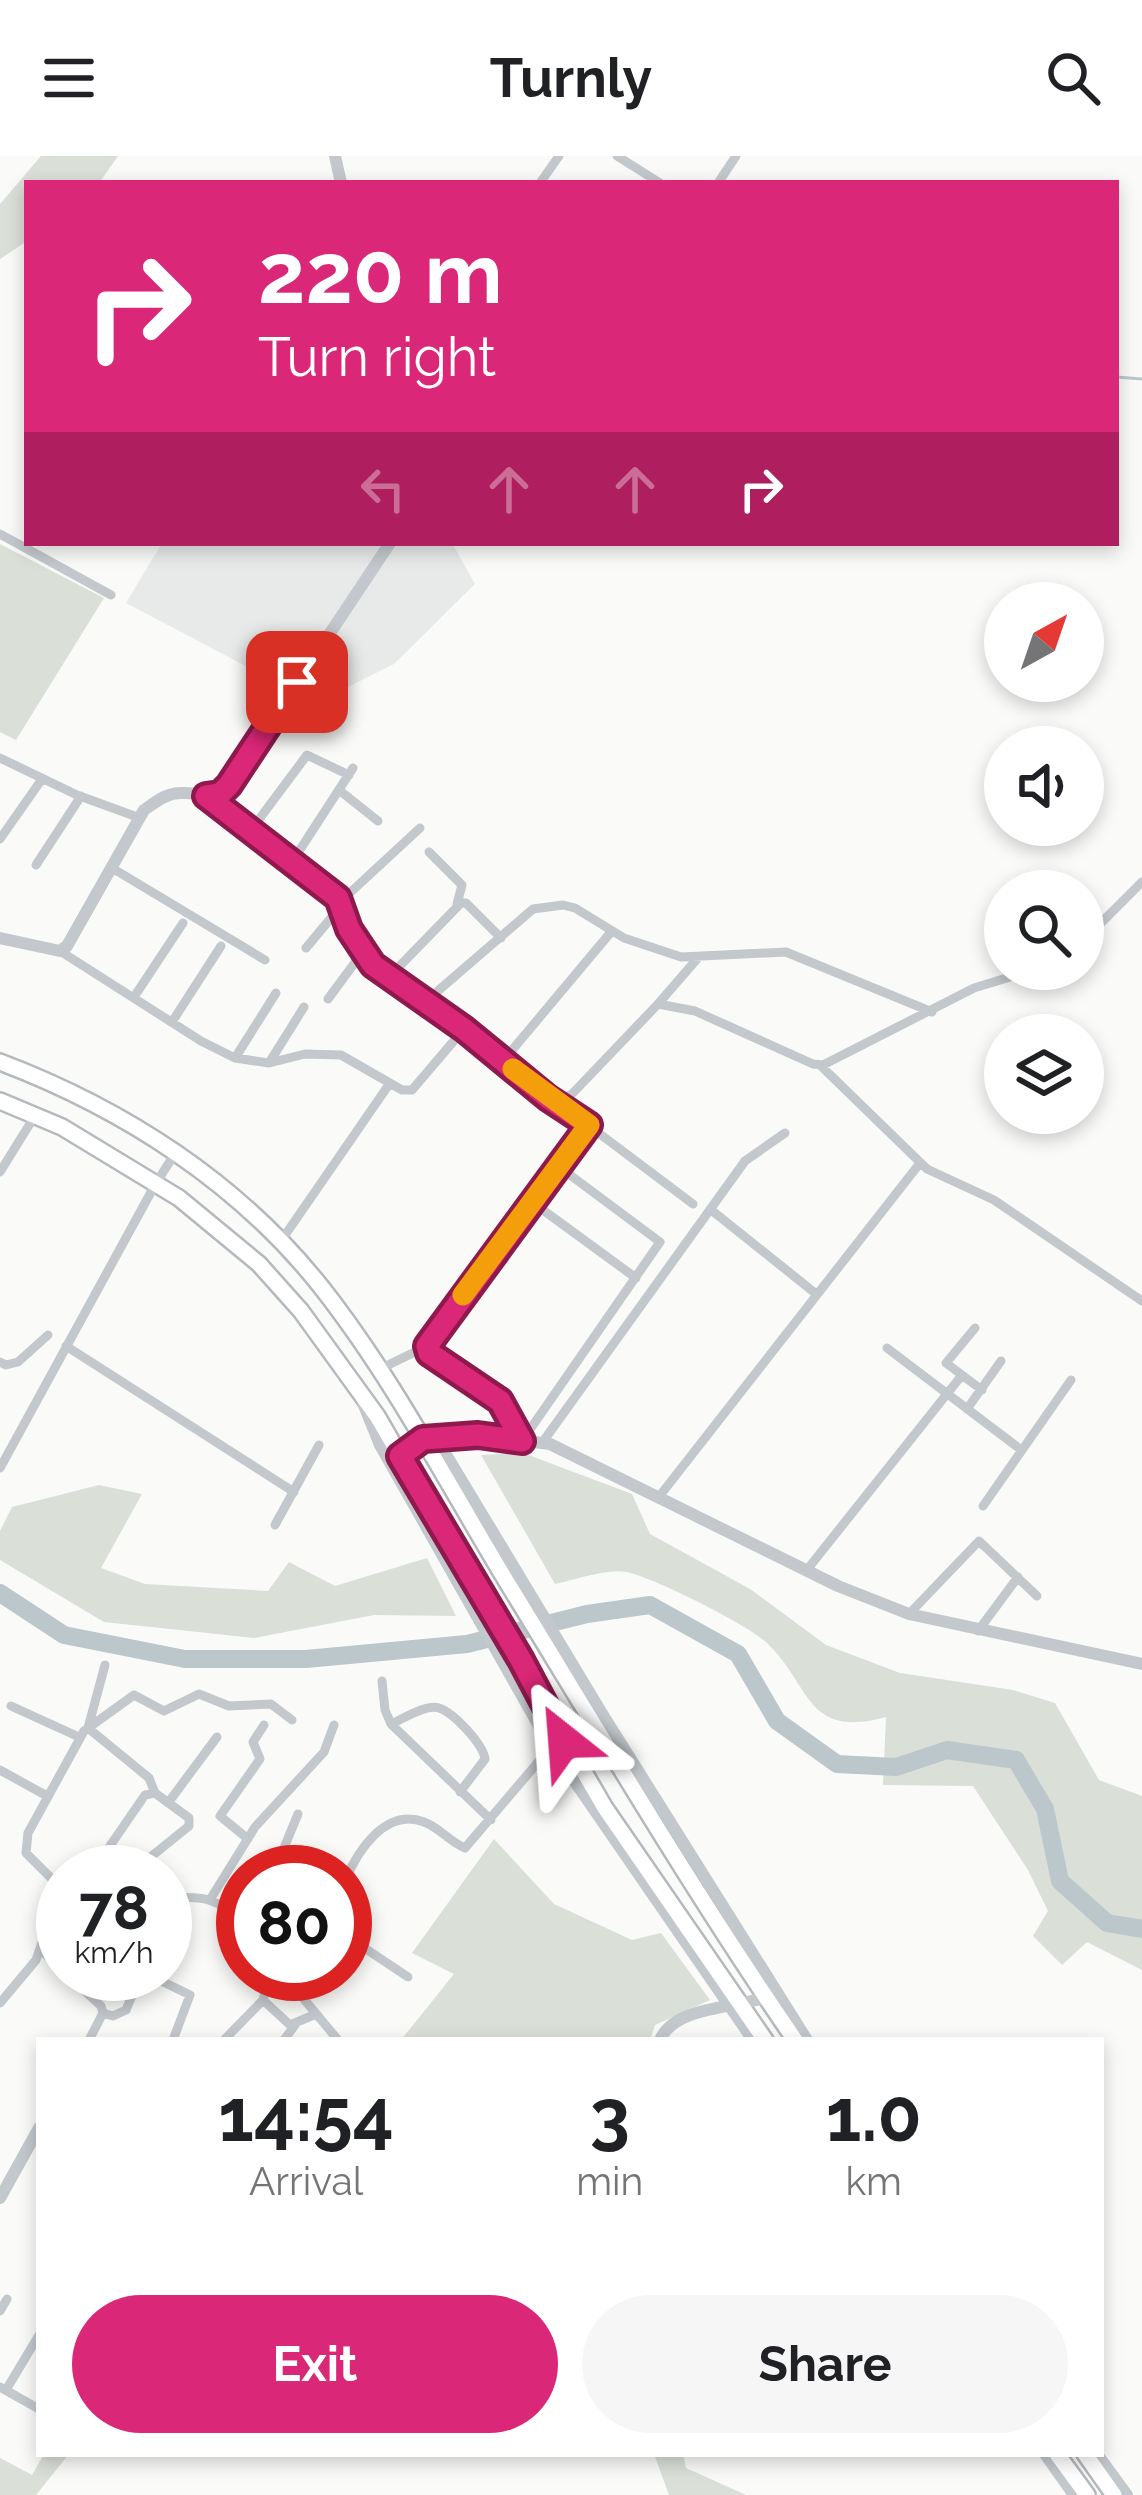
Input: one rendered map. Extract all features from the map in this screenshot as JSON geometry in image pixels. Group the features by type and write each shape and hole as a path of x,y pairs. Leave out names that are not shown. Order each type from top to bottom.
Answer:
{"highway":[{"path":"0,1062 58,1085 138,1126 176,1152 281,1241 321,1286 430,1439 793,2037"},
{"path":"0,1101 36,1114 156,1183 259,1264 301,1311 355,1382 514,1663 605,1808 736,2007 762,2037"},
{"path":"1060,2457 1087,2495"},
{"path":"1087,2457 1114,2495"}],"street":[{"path":"617,156 655,180"},
{"path":"0,534 111,595"},
{"path":"60,951 72,940 140,818 162,797 179,792 220,794 229,785 387,546"},
{"path":"251,830 308,755 351,772 292,862"},
{"path":"0,758 140,818"},
{"path":"0,839 42,779"},
{"path":"339,790 378,821"},
{"path":"36,865 81,796"},
{"path":"206,796 340,904 362,952 389,977 693,1204"},
{"path":"306,948 340,904 420,828"},
{"path":"389,977 457,904 462,885 429,852"},
{"path":"112,868 265,960"},
{"path":"1104,920 1142,882"},
{"path":"457,904 466,903 501,938"},
{"path":"425,1002 533,910 563,905 611,932 681,957 786,952 932,1012"},
{"path":"134,997 183,923"},
{"path":"503,1061 611,932"},
{"path":"0,938 60,951 235,1058 269,1064 305,1054 341,1055 402,1090 418,1087 464,1029"},
{"path":"172,1022 221,946"},
{"path":"328,999 362,952"},
{"path":"556,1101 572,1094 697,959"},
{"path":"824,1064 984,985"},
{"path":"235,1058 276,993"},
{"path":"658,1004 694,1011 824,1064 920,1162 994,1200 1142,1300"},
{"path":"269,1064 304,1006"},
{"path":"281,1241 390,1083"},
{"path":"0,1172 36,1114"},
{"path":"380,1369 427,1346 589,1125"},
{"path":"541,1443 745,1161 785,1133"},
{"path":"0,1468 176,1152"},
{"path":"658,1498 920,1162"},
{"path":"522,1441 660,1242 558,1166"},
{"path":"532,1202 636,1278"},
{"path":"710,1209 815,1294"},
{"path":"975,1328 946,1364 982,1390"},
{"path":"0,1362 18,1362 48,1335"},
{"path":"66,1346 294,1492"},
{"path":"427,1346 429,1353 500,1401 522,1441"},
{"path":"887,1348 1020,1449"},
{"path":"967,1409 1001,1361"},
{"path":"806,1571 962,1375"},
{"path":"983,1506 1071,1380"},
{"path":"395,1459 430,1439 478,1435 541,1443 806,1571 909,1614 1142,1664"},
{"path":"274,1525 319,1445"},
{"path":"909,1614 979,1541 1037,1596"},
{"path":"978,1631 1018,1577"},
{"path":"514,1663 550,1747 736,2007 751,2037"},
{"path":"88,1727 105,1665"},
{"path":"382,1681 391,1724 488,1823"},
{"path":"36,1864 26,1853 28,1833 79,1737 134,1695 164,1711 199,1694 229,1706 271,1704 292,1720"},
{"path":"11,1706 79,1737"},
{"path":"391,1724 441,1708 481,1743 485,1759 460,1792"},
{"path":"248,1839 220,1816 260,1760 254,1742 264,1725"},
{"path":"211,1898 248,1839 324,1752 334,1725"},
{"path":"88,1727 149,1778 155,1793 189,1818 189,1826 163,1845"},
{"path":"168,1803 217,1737"},
{"path":"363,1845 372,1835 412,1818 430,1823 465,1848 550,1747"},
{"path":"0,1770 47,1796"},
{"path":"109,1845 135,1805 155,1793"},
{"path":"285,1845 298,1814"},
{"path":"192,1896 216,1902"},
{"path":"372,1953 408,1977"},
{"path":"0,2003 36,1957"},
{"path":"662,2037 679,2018 770,1995 805,2037"},
{"path":"91,2037 103,2014 96,2001"},
{"path":"103,2014 113,2016 126,2010 130,2001"},
{"path":"174,2037 191,2001"},
{"path":"227,2037 262,2001"},
{"path":"264,2001 285,2023 295,2025"},
{"path":"305,2001 335,2037"},
{"path":"286,2037 295,2025 316,2014"},
{"path":"0,2198 36,2133"},
{"path":"0,2311 7,2299"},
{"path":"36,2339 3,2388 36,2407"},
{"path":"1047,2457 1074,2495"},
{"path":"1099,2457 1126,2495"}],"shaded area":[{"path":"41,156 118,156 101,180 24,180 24,243 0,259 0,204"},
{"path":"0,544 104,598 16,740 0,732"},
{"path":"160,546 454,546 475,584 394,664 316,703 126,603"},
{"path":"523,1453 632,1494 650,1534 750,1589 826,1645 900,1673 1013,1690 1055,1703 1099,1780 1142,1796 1142,1970 1087,1942 1062,1965 1033,1936 1048,1911 1028,1870 973,1786 883,1785 886,1717 859,1722 825,1715 767,1643 657,1583 619,1571 555,1584 481,1455"},
{"path":"99,1485 142,1494 101,1568 145,1584 268,1591 289,1562 335,1586 427,1558 456,1616 374,1615 254,1638 104,1622 0,1560 0,1531 12,1507"},
{"path":"494,1839 554,1904 632,1940 661,1933 710,2000 655,2025 651,2037 403,2037 454,1974 412,1953"},
{"path":"42,2457 67,2457 36,2495 0,2495 0,2458 32,2475"},
{"path":"655,2457 684,2457 686,2468 746,2495 669,2495"}],"waterway":[{"path":"1119,377 1142,379"},
{"path":"0,1593 64,1635 185,1659 306,1659 467,1644 587,1614 650,1605 738,1654 777,1721 837,1764 896,1767 947,1750 1016,1760 1045,1809 1060,1881 1107,1923 1142,1929"}],"slow traffic":[{"path":"463,1295 589,1125 513,1069"}],"route":[{"path":"297,682 229,785 220,794 206,796 338,898 349,929 373,965 589,1125 427,1346 429,1353 500,1401 522,1441 478,1435 423,1439 400,1456 564,1741"}]}
